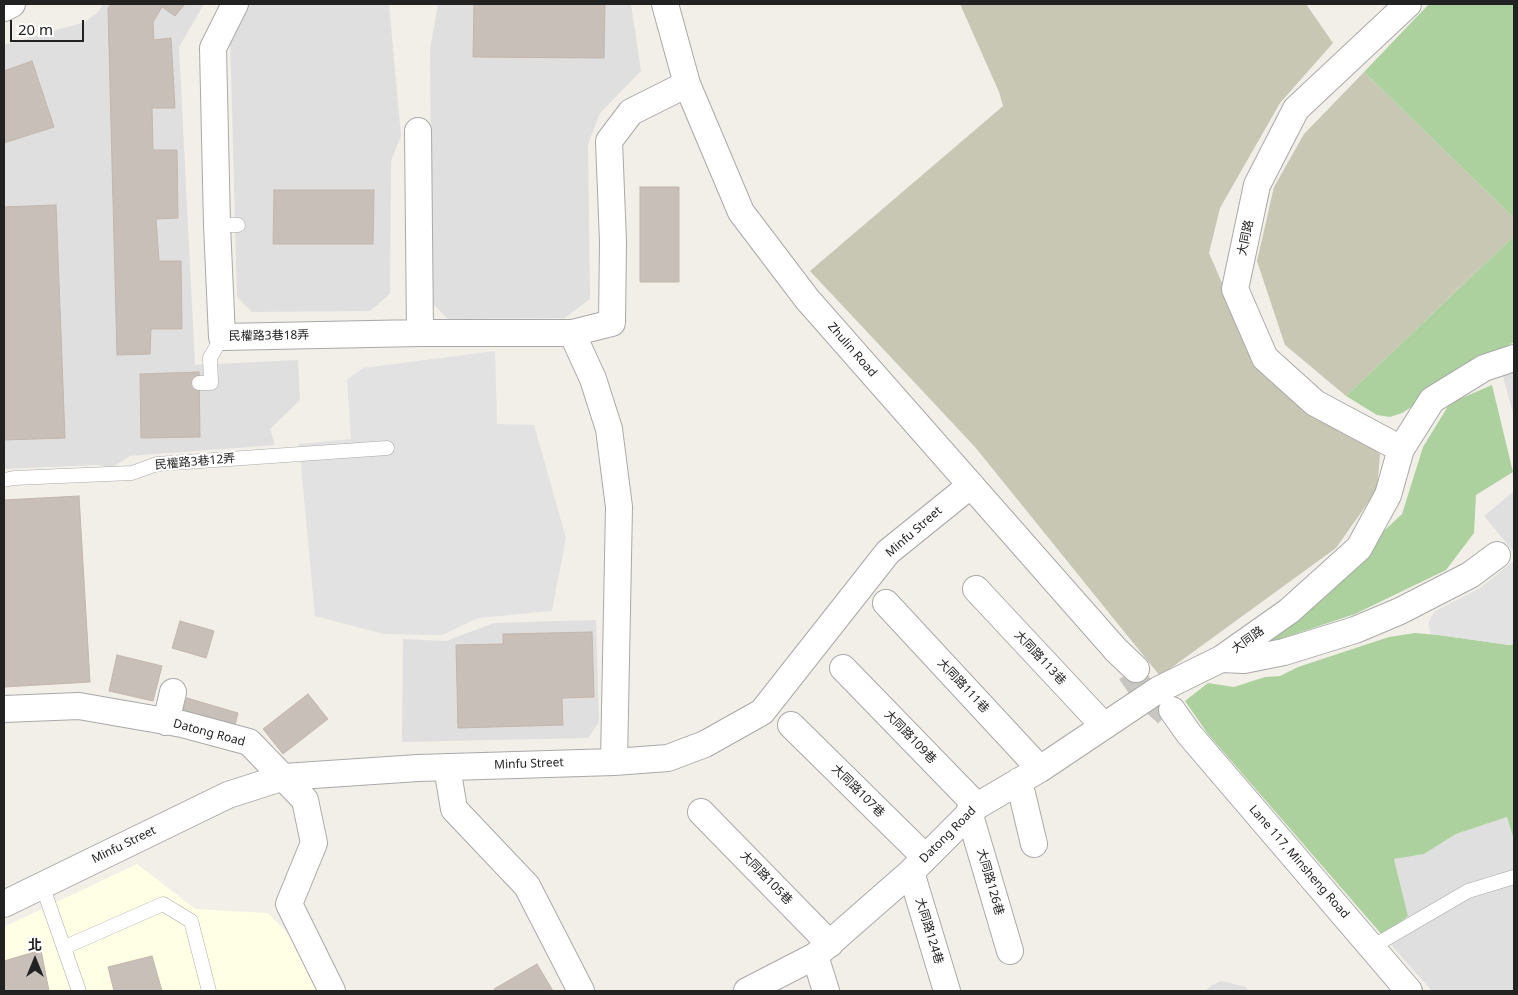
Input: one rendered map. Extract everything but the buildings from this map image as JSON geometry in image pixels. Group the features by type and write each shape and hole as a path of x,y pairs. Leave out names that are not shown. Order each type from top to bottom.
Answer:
{"street":[{"path":"4,8 12,4"},
{"name":"民權路3巷18弄","path":"235,4 213,48 227,225 222,337 572,332 612,323 613,242 609,141 632,112 687,84"},
{"name":"Zhulin Road","path":"665,4 687,84 741,212 807,299 1133,670"},
{"name":"大同路","path":"1401,450 1315,403 1264,358 1235,289 1257,185 1296,109 1408,4"},
{"path":"418,131 420,333"},
{"path":"572,332 593,379 609,429 620,507 614,762"},
{"name":"大同路","path":"1221,659 1289,611 1359,548 1388,495 1401,450 1432,400 1484,368 1514,358"},
{"name":"Minfu Street","path":"4,904 228,795 284,777 447,767 614,762 668,758 705,744 762,712 888,552 971,485"},
{"path":"1221,659 1244,660 1284,652 1354,630 1400,611 1470,576 1497,554"},
{"name":"大同路113巷","path":"976,589 1104,726"},
{"name":"大同路111巷","path":"886,603 1030,775"},
{"name":"Datong Road","path":"747,991 822,950 918,864 973,809 1030,775 1158,690 1221,659"},
{"name":"大同路109巷","path":"843,668 973,809"},
{"path":"166,722 173,692"},
{"name":"Datong Road","path":"4,709 79,706 166,722 249,742 305,800 314,843 289,904 332,991"},
{"name":"Lane 117, Minsheng Road","path":"1169,712 1409,991"},
{"name":"大同路107巷","path":"791,725 918,864"},
{"path":"447,767 454,809 527,886 581,991"},
{"path":"1030,775 1034,844"},
{"name":"大同路126巷","path":"973,809 1010,951"},
{"name":"大同路105巷","path":"701,812 822,950"},
{"name":"大同路124巷","path":"918,864 947,991"},
{"path":"822,950 826,991"}],"lane":[{"path":"199,383 211,383 210,358 222,337"},
{"name":"民權路3巷12弄","path":"4,480 132,473 157,464 387,448"},
{"path":"1372,947 1468,891 1514,877"},
{"path":"42,885 79,991"},
{"path":"65,947 164,904 191,920 209,991"}],"shaded area":[{"path":"103,4 204,4 179,47 195,365 298,360 300,400 270,429 275,445 130,456 113,467 96,465 4,469 4,45 85,22 98,12"},
{"path":"246,4 389,4 401,136 391,161 390,294 370,311 252,312 237,297 230,34"},
{"path":"438,4 631,4 641,71 600,113 588,144 590,299 565,318 448,319 432,303 430,49"},
{"path":"960,4 1306,4 1333,43 1280,103 1220,208 1209,253 1257,364 1380,454 1377,490 1336,548 1160,676 975,447 810,271 1003,106 999,92"},
{"path":"1364,72 1514,218 1514,236 1346,396 1285,345 1257,261 1274,187 1304,134"},
{"path":"495,351 497,424 534,425 566,538 552,611 478,618 442,635 384,634 315,616 299,444 351,439 347,380 363,368"},
{"path":"1514,369 1514,417 1503,376"},
{"path":"1514,491 1514,552 1484,516"},
{"path":"1514,561 1514,644 1431,634 1428,624 1434,612 1480,588"},
{"path":"596,620 599,722 588,738 402,742 403,639 446,641 494,623"},
{"path":"1507,817 1514,840 1514,991 1432,991 1383,936 1408,916 1394,859 1424,854 1456,834"},
{"path":"137,864 195,909 268,913 301,947 321,991 4,991 4,927"},
{"path":"1222,981 1246,987 1248,991 1205,991 1212,985"}],"green space":[{"path":"1429,4 1514,4 1514,218 1364,72"},
{"path":"1514,236 1514,342 1402,413 1390,417 1377,415 1346,396"},
{"path":"1492,385 1513,472 1476,495 1474,533 1446,570 1355,614 1262,645 1402,514 1423,447 1450,403"},
{"path":"1415,633 1509,645 1514,644 1514,840 1507,817 1456,834 1424,854 1394,859 1408,916 1383,936 1208,734 1185,701 1208,683 1234,687 1265,677 1280,676 1298,667 1389,637"}],"tunnel":[{"path":"1130,672 1145,694 1167,714"}]}
